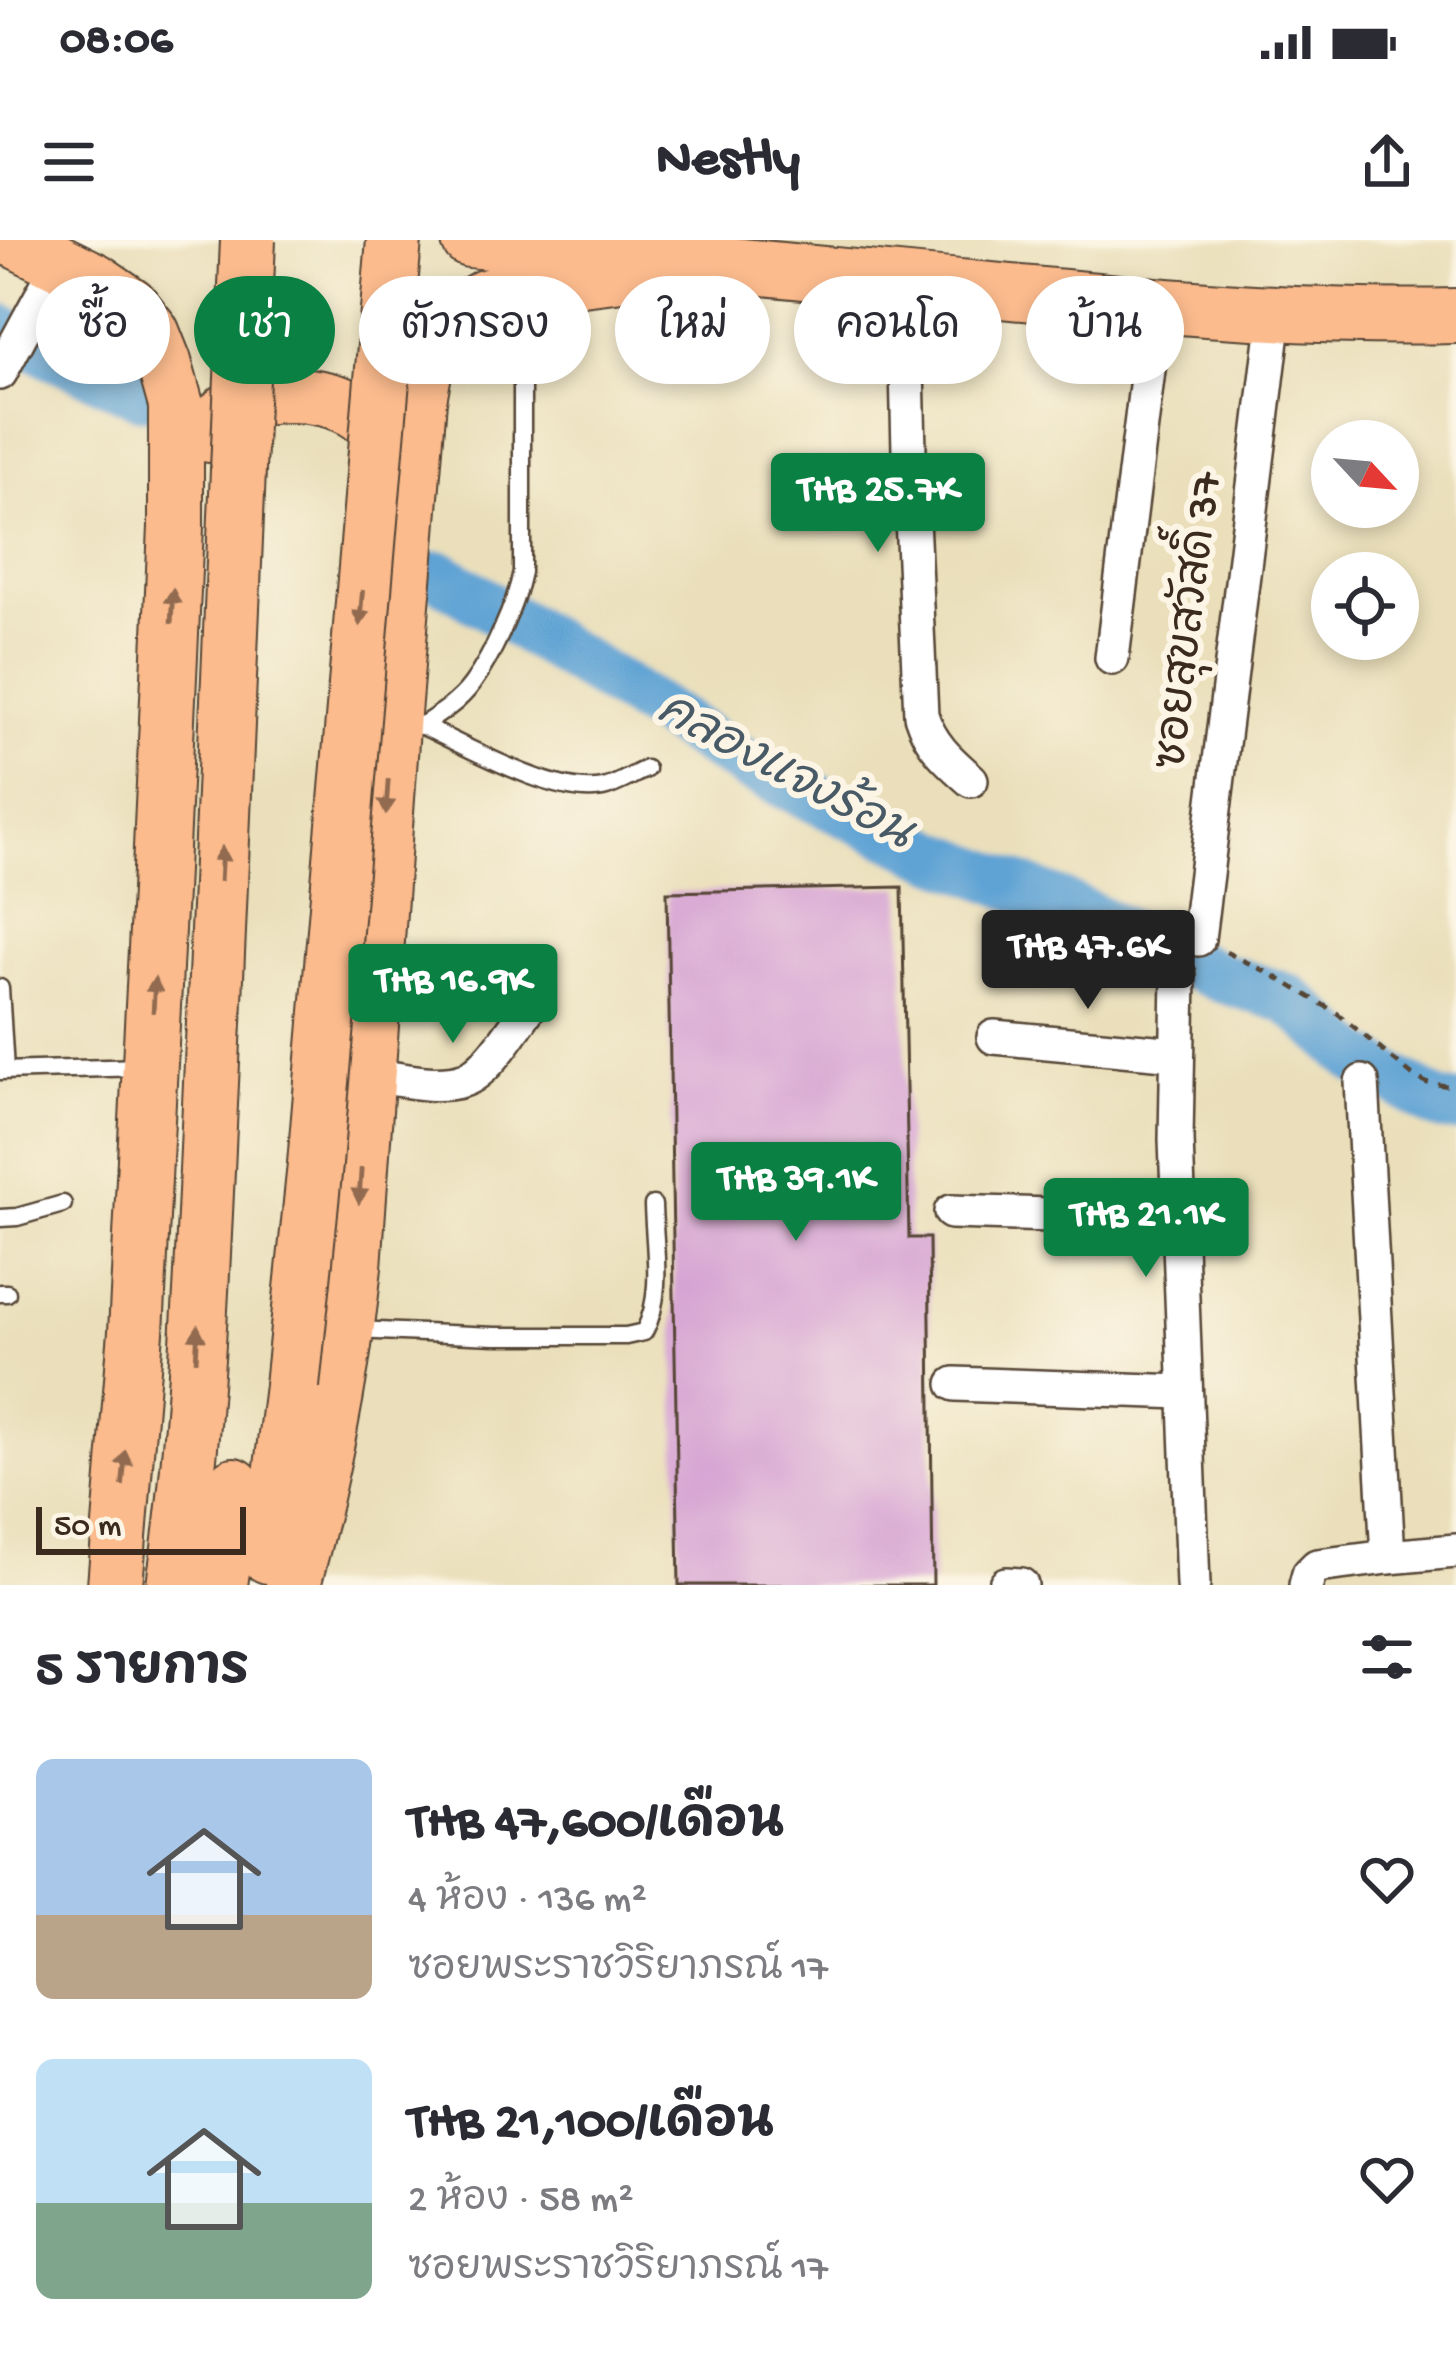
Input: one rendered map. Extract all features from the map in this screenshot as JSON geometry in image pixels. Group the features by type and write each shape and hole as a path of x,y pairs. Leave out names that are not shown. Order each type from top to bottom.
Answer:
{"main road":[{"path":"175,1585 194,1414 248,240"},
{"path":"261,1585 274,1532 319,1116 394,240"},
{"path":"469,240 845,276"},
{"path":"37,251 130,304 152,332 176,405 176,527 150,1067 136,1332 115,1585"},
{"path":"591,278 701,264"},
{"path":"1184,308 1275,315 1456,316"},
{"path":"403,595 422,384"},
{"path":"176,527 196,459 211,431 228,410 252,398 288,394 333,400 358,412 374,427 386,453 403,595 407,719 368,1075 347,1330 314,1506 293,1585"},
{"path":"220,1585 234,1485"}],"street":[{"path":"5,364 28,321 37,251"},
{"name":"ซอยสุขสวัสดิ์ 37","path":"1198,939 1275,315"},
{"path":"907,384 920,715 941,753 971,780"},
{"path":"1112,658 1146,384"},
{"path":"1179,974 1178,1219 1193,1585"},
{"path":"368,1075 440,1083 466,1080 483,1068 532,1003"},
{"path":"994,1037 1176,1054"},
{"path":"1362,1082 1388,1557"},
{"path":"951,1212 1178,1219"},
{"path":"955,1384 1184,1392"},
{"path":"1306,1585 1317,1566 1456,1552"},
{"path":"1006,1584 1021,1585"}],"lane":[{"path":"407,719 447,710 472,684 517,598 523,537 522,384"},
{"path":"407,719 556,785 606,788 646,769"},
{"path":"0,988 2,1070 150,1067"},
{"path":"0,1218 63,1204"},
{"path":"347,1330 495,1336 644,1333 653,1317 655,1294 652,1205"}],"path":[{"path":"1198,939 1337,1013 1412,1075 1456,1088"}],"building":[{"path":"902,887 909,1238 929,1238 933,1585 679,1585 667,892"}],"waterway":[{"name":"คลองแจงร้อน","path":"0,329 141,394"},
{"name":"คลองแจงร้อน","path":"441,576 750,767 935,855 1066,906 1222,978 1289,999 1354,1056 1438,1105 1456,1107"}]}
